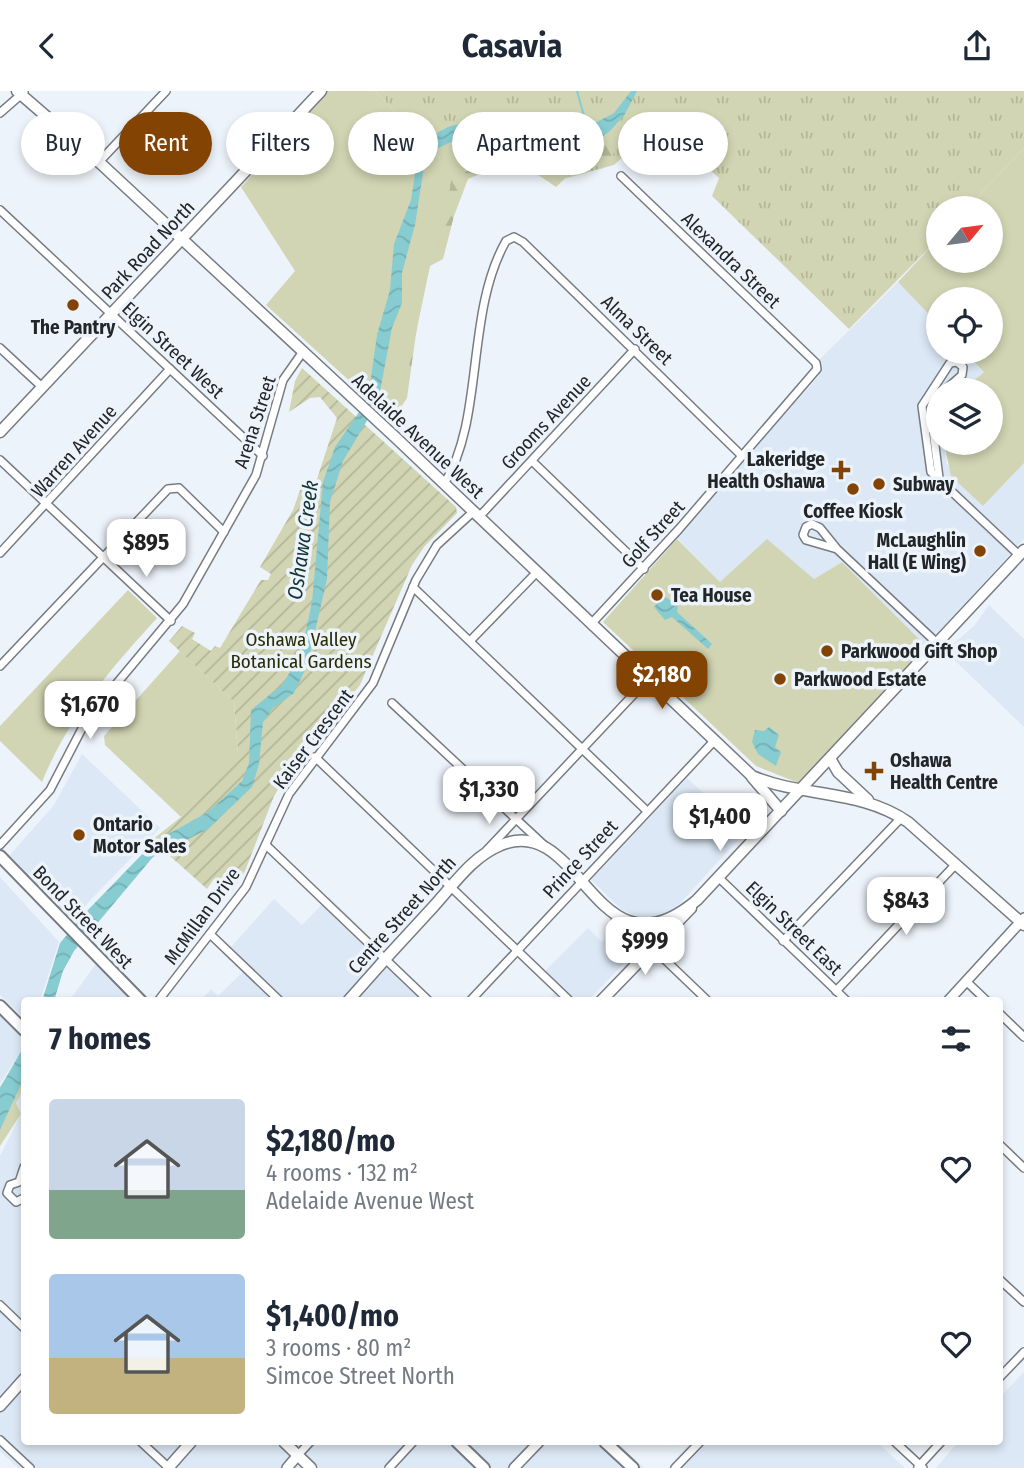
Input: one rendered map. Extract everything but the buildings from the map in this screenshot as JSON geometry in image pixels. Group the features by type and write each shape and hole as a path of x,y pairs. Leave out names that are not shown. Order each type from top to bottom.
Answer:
{"main road":[{"name":"Park Road North","path":"0,432 321,91"},
{"name":"Adelaide Avenue West","path":"21,92 43,112"},
{"name":"Adelaide Avenue West","path":"105,168 650,677 752,776 770,784 871,802"},
{"path":"606,908 626,922 650,925 668,920 695,902 831,760 1021,552"},
{"path":"831,760 838,772 871,802 901,818 1023,921"},
{"path":"752,776 781,811"},
{"name":"Centre Street North","path":"352,997 482,854 514,840 545,846"},
{"path":"545,846 650,951"},
{"name":"Bond Street West","path":"0,856 137,997"},
{"path":"605,997 688,915 695,902"},
{"path":"0,1006 21,1027"},
{"path":"0,1406 21,1382"},
{"path":"168,1468 188,1445"},
{"path":"287,1445 311,1468"},
{"path":"460,1445 484,1468"},
{"path":"609,1445 633,1468"}],"street":[{"path":"105,156 166,91"},
{"path":"0,113 21,92"},
{"name":"Alexandra Street","path":"621,176 814,361 817,369"},
{"name":"Elgin Street West","path":"0,210 263,456"},
{"name":"Alma Street","path":"444,484 462,448 474,354 495,264 506,241 514,237 523,242 635,349 742,456"},
{"path":"0,348 42,387"},
{"name":"Grooms Avenue","path":"476,514 532,461 635,349"},
{"name":"Arena Street","path":"0,845 50,790 87,719 171,621 224,532 263,456 283,380 302,353"},
{"path":"940,378 950,363 957,362 963,366 962,375 959,378"},
{"name":"Warren Avenue","path":"0,553 170,369"},
{"name":"Golf Street","path":"592,623 643,569 817,369"},
{"path":"926,400 922,406 926,449"},
{"path":"927,455 931,472 1021,552"},
{"path":"936,455 939,479"},
{"path":"0,460 171,621"},
{"path":"532,461 643,569"},
{"path":"1,663 164,492 173,487 179,488 224,532"},
{"name":"Kaiser Crescent","path":"266,845 289,794 349,719 373,683 413,587 438,545 476,514"},
{"path":"837,549 806,540 803,535 806,527 812,524 820,528 837,549 938,644"},
{"path":"471,641 537,572"},
{"path":"413,587 647,811"},
{"name":"Centre Street North","path":"482,854 650,677"},
{"path":"392,703 545,846"},
{"name":"Prince Street","path":"474,997 715,740"},
{"path":"316,757 566,997"},
{"path":"783,941 901,818"},
{"path":"266,845 425,997"},
{"name":"McMillan Drive","path":"161,997 246,887 266,845"},
{"path":"836,991 956,864"},
{"name":"Elgin Street East","path":"718,877 843,997"},
{"path":"952,997 1023,921"},
{"path":"211,935 276,997"},
{"path":"650,951 660,955 704,997"},
{"path":"967,982 983,997"},
{"path":"1003,1017 1024,1037"},
{"path":"1003,1149 1024,1168"},
{"path":"21,1184 10,1185 8,1195 16,1202 21,1200"},
{"path":"1003,1283 1024,1303"},
{"path":"0,1305 21,1325"},
{"path":"1003,1374 1024,1352"},
{"path":"0,1440 30,1468"},
{"path":"144,1445 168,1468"},
{"path":"287,1468 307,1445"},
{"path":"389,1468 410,1445"},
{"path":"514,1468 535,1445"},
{"path":"676,1468 697,1445"},
{"path":"898,1445 920,1467 939,1445"}],"shaded area":[{"name":"Lakeridge Health Oshawa","path":"898,282 926,311 926,364 976,364 984,372 977,378 926,378 926,455 945,455 946,463 983,506 1024,463 1024,539 926,646 842,562 814,579 720,582 675,536 819,376 820,359"},
{"path":"989,605 1024,639 1024,727 945,651 974,626"},
{"path":"82,754 160,828 72,919 10,855 54,805"},
{"path":"687,778 745,832 675,909 648,921 622,910 591,880"},
{"path":"0,877 59,942 41,997 21,997 21,1015 0,995"},
{"path":"329,897 432,997 204,997 211,989 218,996 250,965 231,947 274,899 302,925"},
{"path":"619,926 638,948 592,997 551,997 561,986 545,971 588,928 602,942"},
{"path":"104,953 147,997 72,997"},
{"path":"0,1016 21,1036 21,1051 0,1084"},
{"path":"21,1094 21,1114 16,1103"},
{"path":"21,1114 21,1445 620,1445 644,1468 18,1468 0,1451 0,1156"},
{"path":"1024,1372 1024,1468 936,1468 955,1445 1003,1445 1003,1394"},
{"path":"688,1445 880,1445 905,1468 668,1468"}],"green space":[{"path":"327,91 375,91 395,112 348,112 348,175 438,175 438,156 440,158 443,147 452,142 452,175 460,175 451,180 446,218 430,266 397,424 266,305 295,271 241,187 252,175 334,175 334,112 308,112"},
{"path":"375,91 1024,91 1024,148 978,196 926,196 926,251 849,329 712,196 719,178 716,175 728,175 728,112 618,112 618,161 604,168 604,112 452,112 452,170 438,156 438,112 395,112"},
{"path":"617,130 613,157 606,166 604,165 604,134"},
{"path":"452,142 452,175 478,175 468,179 454,216 443,259 430,266 421,298 407,398 399,410 443,147"},
{"path":"1024,148 1024,463 983,506 951,476 947,455 1003,455 1003,378 977,378 984,372 976,364 1003,364 1003,287 926,287 926,311 898,282 926,252 926,273 1003,273 1003,196 978,196"},
{"path":"537,175 569,175 556,187"},
{"path":"556,175 578,175 567,178"},
{"name":"Oshawa Valley Botanical Gardens","path":"302,368 456,507 457,513 424,547 412,565 360,685 292,768 274,796 245,871 232,891 214,879 207,889 152,840 181,817 238,752 234,702 169,641 182,626 195,633 192,639 211,651 215,646 220,648 261,580 268,580 271,574 260,567 293,510 303,482 315,485 337,418 320,397 310,398 289,412 295,381"},
{"name":"Parkwood Estate","path":"677,539 720,582 767,539 814,579 842,562 926,646 801,784 756,766 603,622"},
{"path":"128,590 157,618 92,695 65,736 42,782 0,741 0,726"},
{"path":"180,651 234,702 238,753 181,817 105,745 104,736"},
{"path":"21,1055 21,1094 16,1103 21,1114 0,1146 0,1087"}],"water":[{"path":"631,91 637,91 626,112 618,112 618,122 604,136 604,118 614,113"},
{"path":"452,126 452,142 438,148 438,132"},
{"path":"415,175 423,175 415,225 402,273 402,303 392,328 378,402 343,461 330,502 327,579 307,666 294,693 273,708 263,722 259,764 252,787 208,829 153,857 74,951 63,971 55,997 43,997 60,943 88,910 154,842 208,812 242,781 249,763 251,710 282,685 301,654 312,602 323,482 335,447 368,399 377,335 390,290 394,244 411,200"},
{"path":"664,596 678,605 677,612 712,644 708,649 672,617 665,620 654,607"},
{"path":"769,727 779,735 775,747 781,752 776,766 758,754 752,742 755,730 764,731"},
{"path":"21,1051 21,1084 0,1130 0,1088"}],"waterway":[{"path":"577,91 583,112"}],"place":[{"name":"The Pantry","path":"73,305"},
{"name":"Lakeridge Health Oshawa","path":"841,470"},
{"name":"Subway","path":"879,484"},
{"name":"Coffee Kiosk","path":"853,489"},
{"name":"McLaughlin Hall (E Wing)","path":"980,551"},
{"name":"Tea House","path":"657,595"},
{"name":"Parkwood Gift Shop","path":"827,651"},
{"name":"Parkwood Estate","path":"780,679"},
{"name":"Oshawa Health Centre","path":"874,771"},
{"name":"Ontario Motor Sales","path":"79,835"}],"water label":[{"name":"Oshawa Creek","path":"303,540"}]}
